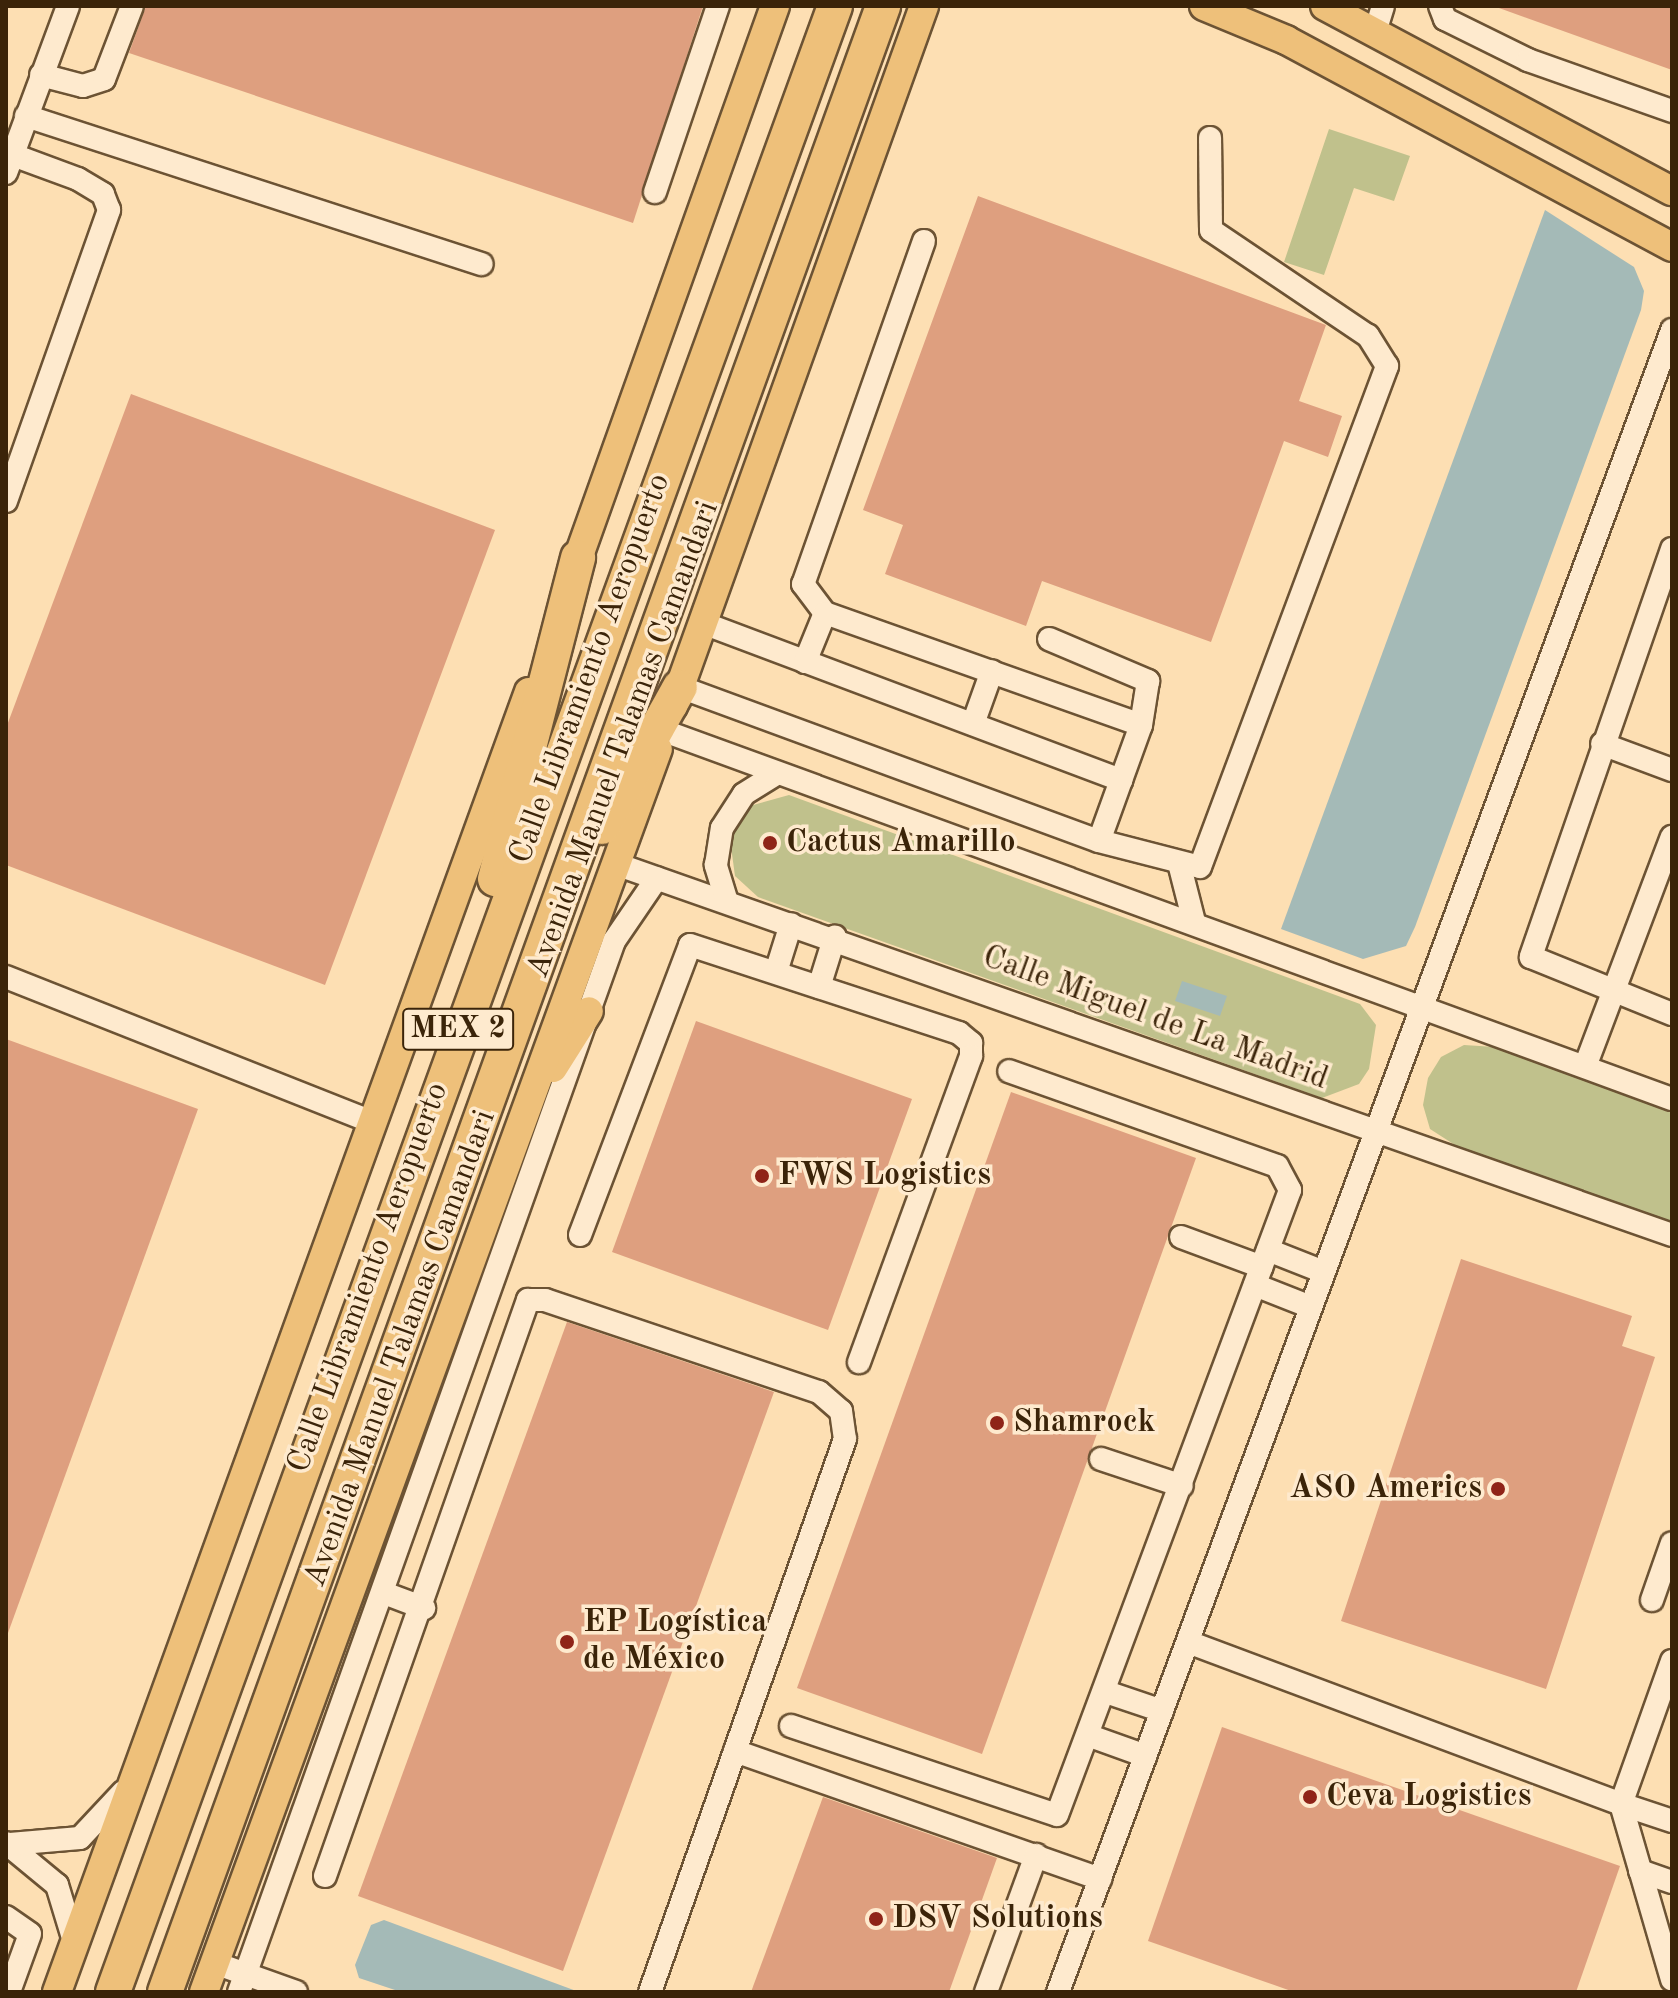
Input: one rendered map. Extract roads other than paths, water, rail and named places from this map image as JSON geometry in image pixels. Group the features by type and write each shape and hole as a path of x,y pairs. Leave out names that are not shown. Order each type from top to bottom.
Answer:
{"highway":[{"name":"Calle Libramiento Aeropuerto","path":"113,1992 474,984 835,6"},
{"name":"Calle Libramiento Aeropuerto","path":"165,1992 883,6"},
{"path":"474,984 507,823 578,558"},
{"path":"551,918 680,687"},
{"path":"90,1992 184,1799"}],"main road":[{"path":"57,1992 578,558 775,6"},
{"name":"Avenida Manuel Talamas Camandari","path":"204,1992 680,687 914,23 938,6"},
{"path":"1204,6 1286,40 1672,247"},
{"path":"1325,6 1372,16 1672,191"},
{"path":"516,1131 589,1011"}],"street":[{"path":"6,501 109,210 103,194 78,179 9,164 68,6"},
{"path":"41,75 83,86 104,79 132,6"},
{"path":"655,192 718,6"},
{"path":"1440,6 1445,19 1528,60 1672,111"},
{"path":"26,116 482,264"},
{"path":"680,687 1099,841 1180,867 1202,864 1387,366 1368,336 1211,230 1210,138"},
{"path":"924,241 803,573 809,596 825,613 1141,725"},
{"path":"1058,1992 1672,330"},
{"path":"1672,549 1602,744 1531,957 1672,1014"},
{"path":"805,662 825,613"},
{"path":"703,623 1121,780"},
{"path":"1049,639 1148,681 1141,725 1099,841"},
{"path":"973,724 992,671"},
{"path":"664,731 1586,1064 1672,1099"},
{"path":"1602,744 1672,770"},
{"path":"727,902 716,865 722,828 744,794 777,773"},
{"path":"1586,1064 1672,837"},
{"name":"Calle Miguel de La Madrid","path":"616,864 835,936 1375,1133 1672,1235"},
{"path":"1180,867 1194,922"},
{"path":"242,1983 384,1593 614,941 657,878"},
{"path":"776,972 791,924"},
{"path":"819,987 835,936"},
{"path":"580,1235 683,951 698,944 959,1033 972,1049 859,1362"},
{"path":"6,977 373,1122"},
{"path":"791,1726 1050,1817 1064,1804 1290,1190 1277,1166 1009,1071"},
{"path":"1181,1237 1262,1267 1324,1272"},
{"path":"1262,1267 1311,1307"},
{"path":"325,1876 424,1608 528,1300 545,1300 819,1392 841,1411 845,1439 651,1992"},
{"path":"1101,1459 1182,1486"},
{"path":"1652,1600 1672,1543"},
{"path":"384,1593 424,1608"},
{"path":"1188,1642 1672,1821"},
{"path":"1672,1661 1621,1804 1672,1980"},
{"path":"1106,1692 1162,1711"},
{"path":"1090,1736 1146,1756"},
{"path":"735,1751 1100,1879"},
{"path":"8,1844 80,1838 134,1777"},
{"path":"8,1844 57,1885 74,1941"},
{"path":"986,1992 1036,1855"},
{"path":"1640,1871 1672,1882"},
{"path":"6,1917 30,1934 9,1992"},
{"path":"215,1963 242,1983 296,1992"}],"water":[{"path":"1545,210 1634,267 1644,291 1641,310 1415,927 1406,946 1363,959 1281,929"},
{"path":"1182,981 1227,996 1220,1016 1175,1001"},
{"path":"384,1920 579,1992 401,1992 359,1978 355,1965 371,1925"}],"place":[{"name":"Cactus Amarillo","path":"770,843"},
{"name":"FWS Logistics","path":"762,1176"},
{"name":"Shamrock","path":"997,1423"},
{"name":"ASO Americs","path":"1498,1489"},
{"name":"EP Logística de México","path":"567,1642"},
{"name":"Ceva Logistics","path":"1310,1797"},
{"name":"DSV Solutions","path":"876,1919"}]}
